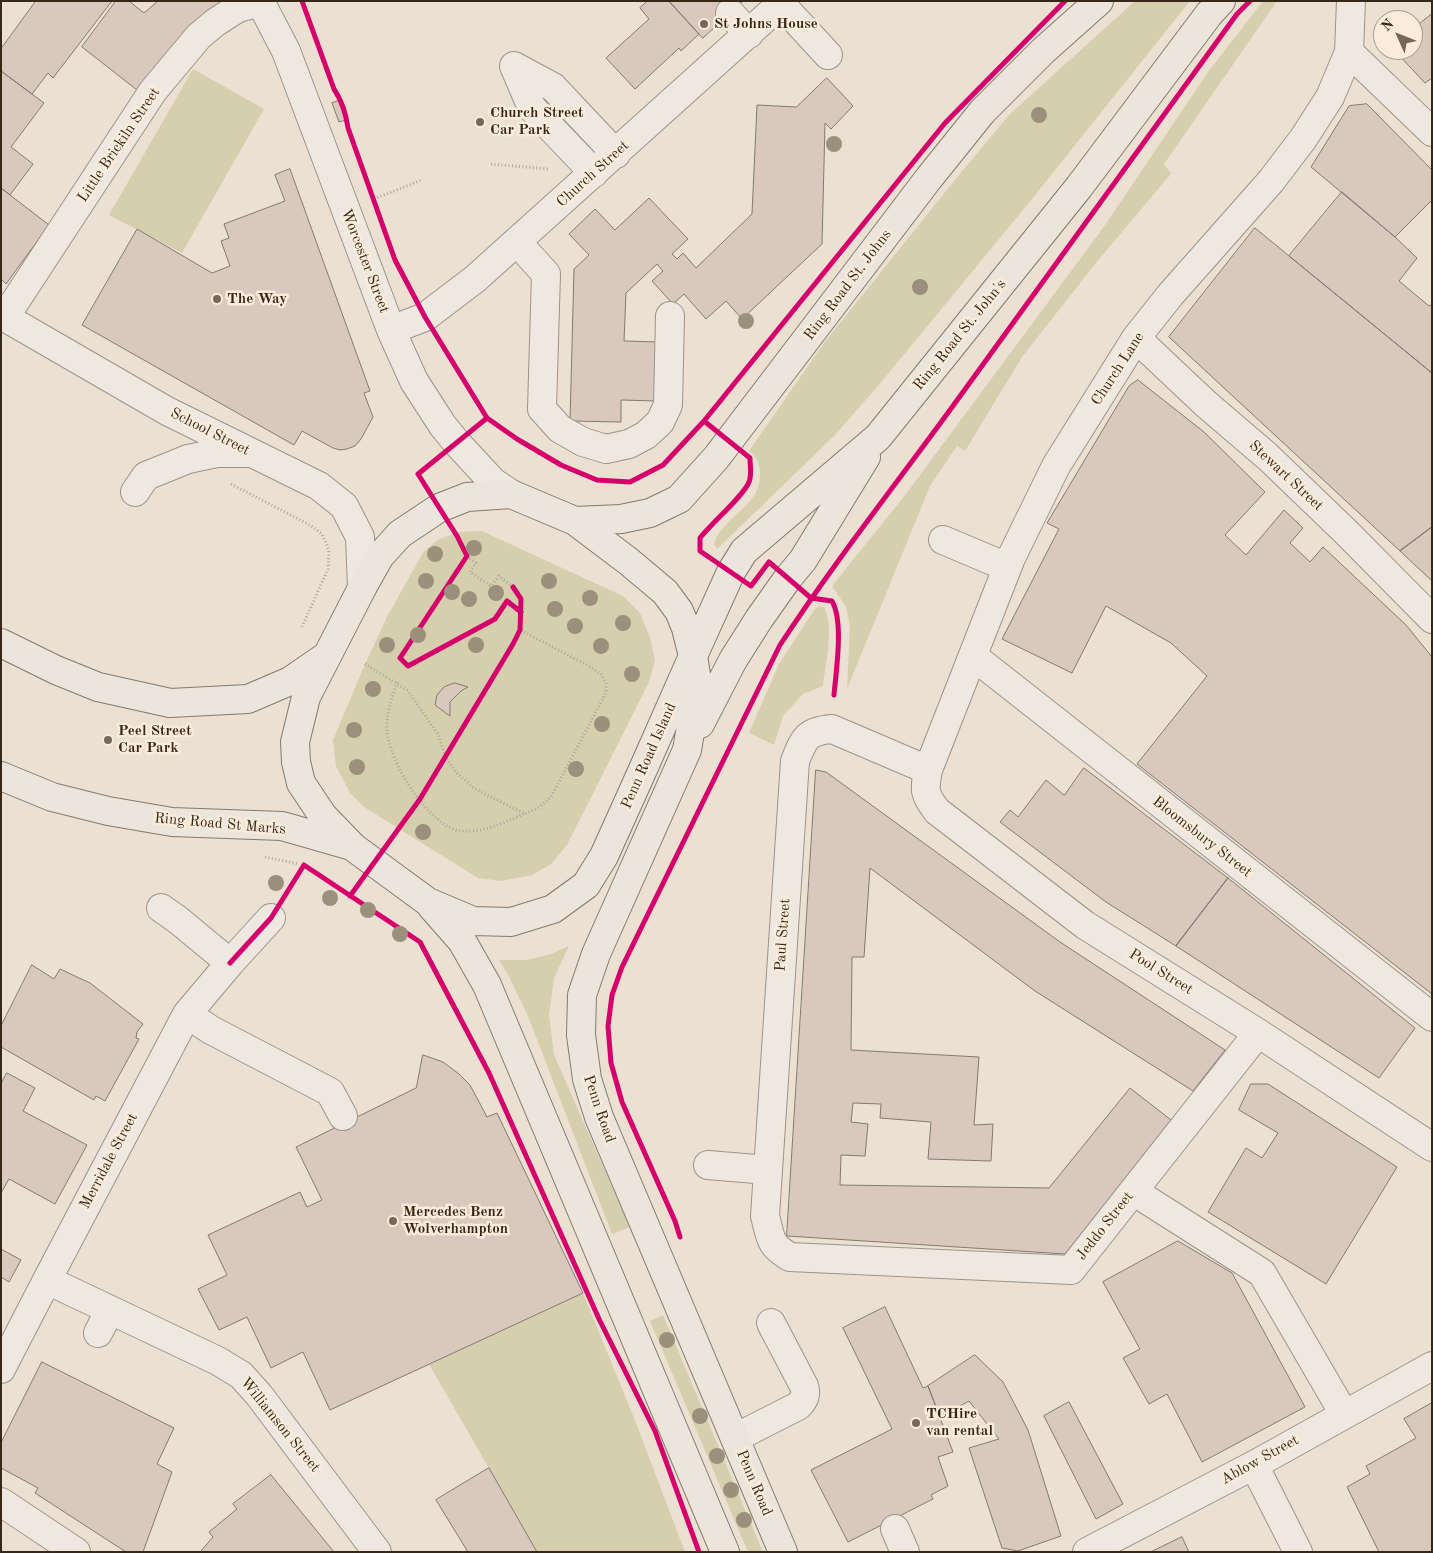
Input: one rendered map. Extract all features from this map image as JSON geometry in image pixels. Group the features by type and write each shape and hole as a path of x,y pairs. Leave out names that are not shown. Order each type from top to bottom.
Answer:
{"highway":[{"name":"Ring Road St. Johns","path":"575,521 621,519 650,513 679,499 716,458 929,178 982,112 1044,50 1099,1"},
{"name":"Ring Road St. John's","path":"693,656 731,572 744,551 878,437 1079,187 1209,14 1221,1"},
{"path":"687,750 733,660 759,619 803,560 878,437"},
{"name":"Penn Road Island","path":"511,494 575,521 665,592 680,611 693,656 604,856 586,884 553,909 511,922 473,921 428,902 353,846 323,816 301,783 296,762 295,742 306,696 380,556 400,534 439,508 467,497 511,494"},
{"path":"1,643 56,670 98,686 170,703 248,699 290,682 328,655"},
{"name":"Penn Road","path":"693,656 698,687 687,750 596,954 582,995 581,1035 587,1079 599,1117 783,1552"},
{"name":"Ring Road St Marks","path":"1,776 52,797 108,811 172,822 282,826 353,846"},
{"path":"428,902 462,941 488,986 724,1552"}],"street":[{"name":"Church Lane","path":"928,770 1008,567 1056,466 1136,338 1171,294 1271,181 1303,139 1330,97 1349,52 1351,1"},
{"name":"Worcester Street","path":"267,2 391,330 414,381 443,426 493,482 511,494"},
{"name":"Little Brickiln Street","path":"3,316 153,91 199,36 238,8 267,2"},
{"path":"782,3 828,55"},
{"name":"Church Street","path":"391,330 425,317 475,279 750,34 782,3"},
{"path":"730,13 750,34"},
{"path":"1349,52 1432,132"},
{"path":"594,174 532,108 514,66 553,87 616,154"},
{"path":"517,242 546,274 542,409 560,428 583,442 606,448 629,444 646,435 660,422 668,405 670,316"},
{"name":"School Street","path":"3,316 168,412 319,486 344,506 360,537 362,588"},
{"name":"Stewart Street","path":"1136,338 1206,404 1282,471 1347,533 1432,619"},
{"path":"135,492 146,476 188,459 217,453 250,452"},
{"path":"943,540 1008,567"},
{"name":"Bloomsbury Street","path":"972,656 1432,1017"},
{"name":"Paul Street","path":"790,1257 776,1249 768,1232 765,1216 795,761 803,741 816,730 832,729 928,770"},
{"name":"Pool Street","path":"928,770 924,790 928,800 937,811 1085,925 1429,1140"},
{"path":"161,908 230,962"},
{"name":"Merridale Street","path":"1,1369 187,1014 230,962 271,918"},
{"path":"187,1014 210,1030 330,1092 343,1116"},
{"name":"Jeddo Street","path":"790,1257 1071,1270 1258,1033"},
{"path":"708,1165 768,1170"},
{"path":"1133,1191 1262,1272 1344,1414"},
{"name":"Williamson Street","path":"47,1280 218,1360 241,1375 259,1394 377,1552"},
{"path":"98,1333 110,1310"},
{"path":"735,1438 798,1406 804,1400 806,1393 804,1386 771,1323"},
{"name":"Ablow Street","path":"1087,1552 1254,1465 1432,1366"},
{"path":"1254,1465 1298,1552"},
{"path":"1,1502 76,1552"}],"path":[{"path":"491,164 594,174"},
{"path":"374,200 422,180"},
{"path":"370,191 377,208"},
{"path":"230,483 308,524 322,534 329,550 328,569 302,627"},
{"path":"464,549 467,556 476,563 470,572 491,586 498,576 513,587 517,593"},
{"path":"462,564 467,556"},
{"path":"517,637 520,630 520,621"},
{"path":"397,682 388,710 387,732 390,746 406,780 432,815 446,826 460,832 481,830 540,808 551,797 606,693 606,683 601,674 589,666 520,630"},
{"path":"365,664 397,682 407,690 438,734 446,758 457,772 475,789 525,814"},
{"path":"440,766 450,750"},
{"path":"414,806 425,791"},
{"path":"299,873 304,865"}],"shaded area":[{"path":"1135,1 1190,1 1032,199 878,386 834,436 717,549 714,544 718,535 748,503 759,486 759,464 749,451 824,343 1010,114"},
{"path":"1263,1 1277,1 1164,164 1171,174 1099,259 1022,357 965,451 957,446 930,486 847,689 850,626 846,607 832,586 906,494 1103,228 1208,72"},
{"path":"193,69 264,109 182,253 109,215"},
{"path":"482,531 623,596 640,613 650,637 655,661 648,684 567,845 551,864 532,875 501,881 478,878 364,807 350,793 336,766 333,740 388,615 424,551 439,539 460,532"},
{"path":"819,606 824,607 829,624 823,686 803,694 783,716 774,745 749,733 779,664 814,610"},
{"path":"569,946 554,978 549,1015 554,1055 630,1227 612,1234 528,1016 499,960 527,960 551,954"},
{"path":"583,1293 636,1423 685,1552 537,1552 429,1364"},
{"path":"663,1315 763,1552 748,1552 650,1321"}],"building":[{"path":"36,1 112,1 53,78 48,73 32,94 1,71 1,49"},
{"path":"116,1 129,1 144,13 158,1 228,1 190,29 137,90 82,47"},
{"path":"648,1 669,1 699,34 681,51 679,48 635,89 606,58 649,19 640,8"},
{"name":"St Johns House","path":"669,1 743,1 703,38"},
{"path":"1432,14 1432,78 1425,83 1403,60 1423,60 1423,21"},
{"path":"1,71 44,103 11,147 33,164 10,195 1,188"},
{"path":"827,78 853,106 831,129 825,123 822,244 742,319 726,301 706,319 684,294 673,304 652,281 663,271 657,264 626,293 624,341 659,342 657,401 621,400 621,422 570,421 574,269 589,255 569,234 595,209 615,230 649,198 688,239 672,254 677,259 683,253 696,268 752,214 757,105 796,107"},
{"path":"339,101 346,120 339,122 332,103"},
{"path":"1367,104 1432,170 1432,200 1395,237 1311,167 1349,106"},
{"name":"The Way","path":"290,169 370,391 364,393 373,417 361,439 355,446 347,449 333,448 302,431 294,445 82,325 137,229 212,273 230,266 221,241 229,238 224,224 285,201 275,175"},
{"path":"1,188 49,225 6,284 1,279"},
{"path":"1342,192 1417,258 1399,281 1429,306 1432,304 1432,373 1289,256"},
{"path":"1255,228 1432,373 1432,527 1400,551 1169,337"},
{"path":"1138,380 1204,432 1265,492 1225,535 1246,555 1284,510 1303,528 1290,543 1310,562 1323,547 1406,625 1432,657 1432,994 1137,764 1207,676 1171,643 1106,606 1072,673 1002,639 1059,529 1047,523 1129,386"},
{"path":"1432,527 1432,581 1400,551"},
{"path":"455,683 468,687 450,702 450,716 435,705 437,695 444,687"},
{"path":"1084,768 1228,878 1176,946 1106,902 1000,822 1010,810 1018,817 1046,780 1064,795"},
{"path":"816,770 826,772 1060,942 1225,1050 1193,1091 1035,991 870,868 864,957 852,957 851,1050 979,1057 974,1125 993,1124 991,1161 928,1159 931,1122 880,1118 881,1104 853,1103 851,1122 868,1124 865,1156 841,1155 840,1185 1049,1188 1130,1088 1171,1120 1065,1254 787,1236"},
{"path":"1228,878 1415,1028 1379,1078 1176,946"},
{"path":"32,965 54,979 60,969 90,983 143,1024 137,1032 136,1038 139,1039 105,1101 96,1096 94,1100 1,1047 1,1026"},
{"name":"Mercedes Benz Wolverhampton","path":"423,1055 443,1062 459,1074 470,1085 487,1117 497,1113 583,1293 330,1410 303,1352 271,1368 247,1317 219,1330 198,1289 227,1275 208,1235 300,1192 307,1207 322,1200 296,1147 416,1088"},
{"path":"7,1073 35,1088 23,1111 87,1145 55,1204 9,1179 1,1193 1,1084"},
{"path":"1251,1084 1268,1084 1397,1167 1326,1284 1208,1212 1246,1148 1262,1158 1278,1133 1239,1110"},
{"path":"1178,1241 1232,1273 1305,1407 1202,1462 1167,1394 1149,1404 1123,1358 1140,1349 1103,1282"},
{"path":"1,1249 21,1260 9,1282 1,1277"},
{"name":"TCHire van rental","path":"885,1307 923,1388 928,1386 953,1452 938,1457 948,1486 931,1495 933,1499 848,1542 811,1470 892,1429 843,1328"},
{"path":"975,1355 1003,1382 1028,1430 1061,1536 1018,1551 1002,1548 969,1448 999,1439 969,1401 940,1417 928,1386"},
{"path":"42,1362 174,1428 157,1464 172,1472 143,1552 126,1552 35,1493 38,1488 1,1468 1,1443"},
{"path":"1069,1402 1123,1504 1096,1519 1044,1416"},
{"path":"1432,1403 1432,1552 1379,1552 1347,1487 1370,1474 1366,1466 1416,1438 1404,1419"},
{"path":"489,1468 537,1552 468,1552 436,1500"},
{"path":"271,1475 334,1552 200,1552 213,1537 209,1532 237,1509 233,1504"},
{"path":"1182,1537 1189,1552 1151,1552"}],"cycle path":[{"path":"302,1 334,89 343,108 348,128 395,260 425,317 487,418 418,474 457,536 467,556 400,658 408,666 495,619 507,601 521,612"},
{"path":"487,418 517,439 561,465 597,480 630,482 663,465 704,421 945,123 1065,1"},
{"path":"680,1237 675,1221 622,1102 611,1063 608,1026 612,995 622,967 780,645 842,556 1237,14 1250,1"},
{"path":"704,421 750,458 751,473 749,482 741,494 700,538 700,551 751,586 769,562 811,598 832,601 838,621 834,695"},
{"path":"350,896 420,799 513,644 520,630 521,599 513,587"},
{"path":"230,963 271,918 304,865 420,942 489,1073 599,1319 655,1431 699,1552"}],"place":[{"name":"St Johns House","path":"704,24"},
{"name":"Church Street Car Park","path":"480,122"},
{"name":"The Way","path":"217,299"},
{"name":"Peel Street Car Park","path":"108,740"},
{"name":"Mercedes Benz Wolverhampton","path":"393,1221"},
{"name":"TCHire van rental","path":"916,1423"}]}
